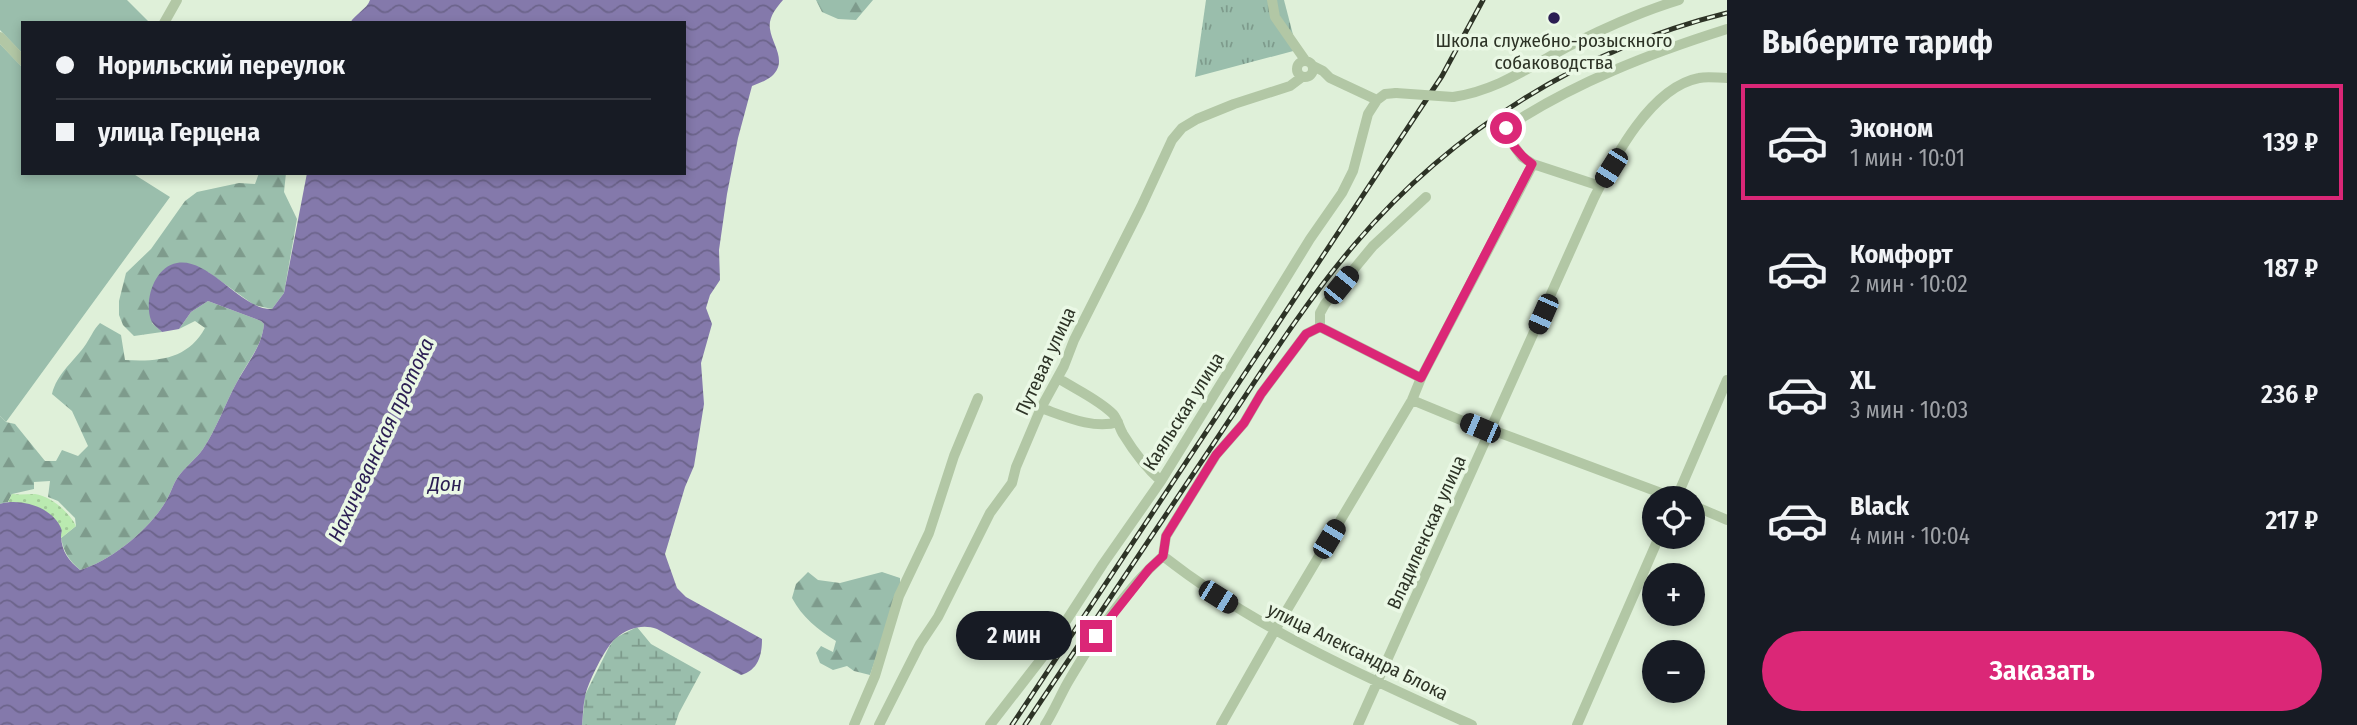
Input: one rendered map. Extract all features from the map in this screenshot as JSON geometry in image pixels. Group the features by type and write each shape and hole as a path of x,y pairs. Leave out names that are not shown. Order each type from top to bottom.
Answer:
{"street":[{"path":"165,21 177,0"},
{"path":"1272,0 1275,17 1308,70 1323,71 1330,79 1377,100 1385,94 1453,97 1490,89 1573,44 1624,20 1679,0"},
{"path":"1600,186 1532,164 1522,157 1505,133 1506,128 1531,111 1610,73 1659,52 1727,29"},
{"path":"0,37 21,59"},
{"name":"Путевая улица","path":"879,725 920,644 938,617 990,513 1012,483 1041,408 1172,140 1182,128 1197,119 1290,86 1308,70"},
{"name":"Владиленская улица","path":"1358,725 1600,186 1622,146 1658,100 1675,87 1700,78 1727,78"},
{"name":"Каяльская улица","path":"990,725 1042,658 1161,481 1254,328 1342,193 1353,171 1368,114 1377,100"},
{"path":"1221,725 1412,400 1532,164"},
{"path":"1320,327 1320,313 1325,304 1373,246 1426,197"},
{"path":"1320,327 1421,378"},
{"path":"1045,725 1096,636 1149,569 1163,556 1166,536 1216,455 1244,423 1261,394 1306,334 1320,327"},
{"path":"1058,378 1115,416 1120,429 1140,459 1161,481"},
{"path":"1682,486 1727,380"},
{"path":"854,725 875,676 899,596 929,533 954,456 978,398"},
{"path":"1412,400 1480,428 1492,430 1642,486"},
{"path":"1041,408 1074,419 1107,425 1118,422"},
{"path":"1705,511 1727,520"},
{"path":"1577,725 1654,549"},
{"name":"улица Александра Блока","path":"1163,556 1201,586 1275,630 1377,683 1472,725"}],"green space":[{"path":"0,0 127,0 148,21 21,21 21,52 0,30"},
{"path":"816,0 873,0 856,20 838,19 822,12"},
{"path":"1206,0 1284,0 1297,50 1195,77"},
{"path":"0,44 21,66 21,175 135,175 170,197 6,422 0,416"},
{"path":"258,175 286,175 284,192 297,219 284,293 272,309 254,305 208,272 152,323 162,332 134,336 123,325 119,315 119,301 126,273 151,249 185,201 197,192 239,183 255,184"},
{"path":"208,301 261,321 264,324 263,332 257,347 208,441 178,477 159,512 140,533 117,552 80,570 68,556 61,538 76,526 75,518 58,501 48,497 50,481 34,482 34,489 12,494 8,502 0,504 0,416 6,422 15,424 45,461 56,461 62,450 78,456 88,446 72,411 52,394 61,375 100,323 121,335 125,360 161,359 181,352 198,338 205,328 195,321 179,329 191,312"},
{"path":"808,572 818,580 840,583 882,572 900,578 900,587 870,675 854,671 847,666 833,670 820,663 816,653 821,646 833,652 836,641 811,622 792,598 796,584"},
{"path":"637,627 651,644 701,672 675,725 582,725 585,695 609,647 615,638"}],"sand":[{"path":"12,494 35,494 47,498 65,511 76,526 61,538 60,529 50,515 35,506 8,502"}],"water":[{"name":"Дон","path":"370,0 783,0 770,21 779,65 772,76 752,86 738,138 719,250 720,280 710,295 706,308 712,324 701,363 704,404 694,466 665,554 677,588 686,597 762,639 758,661 751,670 741,675 657,629 631,629 612,642 598,666 586,691 582,725 0,725 0,504 25,503 49,513 61,528 67,556 80,570 117,552 140,533 159,512 178,477 203,449 263,332 264,324 261,321 208,301 191,312 179,329 162,332 151,320 149,304 153,286 162,271 177,263 189,263 213,275 249,301 272,309 284,293 307,175 686,175 686,21 352,21"}],"railway":[{"path":"1012,725 1442,76 1483,0"},
{"path":"1025,725 1299,317 1355,244 1393,203 1477,130 1523,99 1621,48 1727,13"}],"place":[{"name":"Школа служебно-розыскного собаководства","path":"1554,18"}],"route":[{"path":"1096,636 1149,569 1163,556 1166,536 1216,455 1239,430 1261,394 1306,334 1320,327 1421,378 1532,164 1522,157 1513,145 1505,133 1506,128"}],"water label":[{"name":"Нахичеванская протока","path":"381,440"}]}
